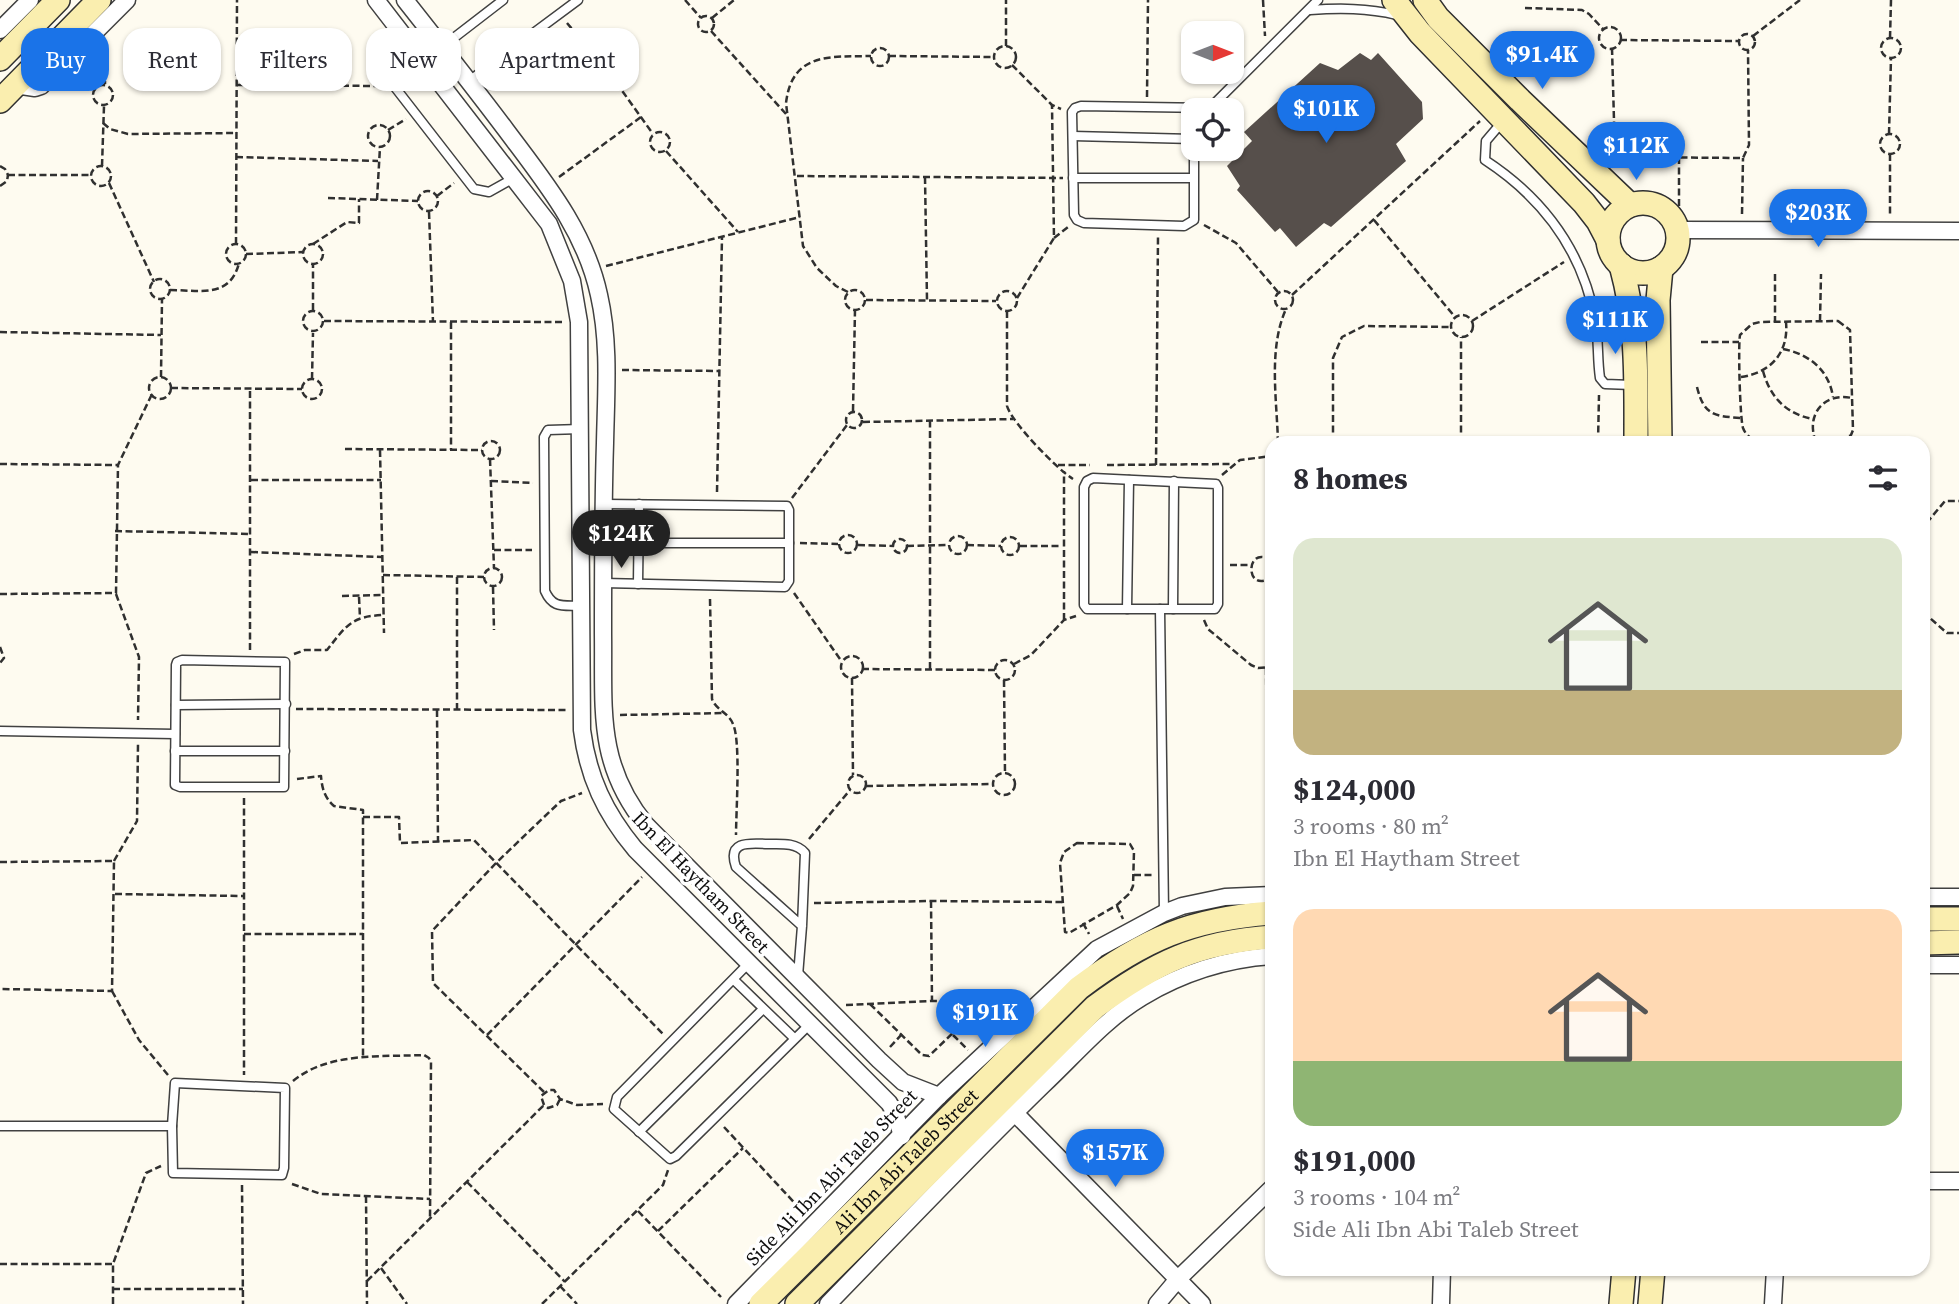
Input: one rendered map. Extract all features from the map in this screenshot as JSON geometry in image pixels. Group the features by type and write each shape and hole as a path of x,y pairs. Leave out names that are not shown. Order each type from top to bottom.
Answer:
{"street":[{"path":"0,30 30,0"},
{"path":"0,60 58,0"},
{"path":"8,93 99,0"},
{"path":"99,28 127,0"},
{"name":"Ibn El Haytham Street","path":"376,0 397,28"},
{"name":"Ibn El Haytham Street","path":"405,0 427,28"},
{"path":"1425,0 1438,18 1630,205"},
{"path":"1400,9 1598,221 1610,250 1620,265 1630,298 1634,323 1636,436"},
{"name":"Ibn El Haytham Street","path":"461,71 547,185 573,226 592,270 604,319 604,716 612,766 618,782 635,812 657,838 825,1006 903,1082 939,1096"},
{"name":"Ibn El Haytham Street","path":"446,91 549,224 572,281 579,322 581,710 584,750 595,788 620,831 889,1103 902,1136"},
{"path":"1608,240 1614,219 1621,210 1630,205 1642,202 1654,204 1665,210 1673,219 1677,230 1675,252 1661,268 1647,273 1633,272 1620,265"},
{"path":"1677,230 1959,231"},
{"path":"1660,436 1658,300 1661,268"},
{"path":"582,542 603,542"},
{"name":"Side Ali Ibn Abi Taleb Street","path":"736,1304 821,1231 939,1096 1097,949 1182,906 1225,897 1265,895"},
{"path":"1930,897 1959,897"},
{"name":"Ali Ibn Abi Taleb Street","path":"768,1301 821,1231 1079,988 1115,961 1150,942 1189,926 1228,917 1265,914"},
{"path":"1930,919 1959,919"},
{"name":"Ali Ibn Abi Taleb Street","path":"797,1304 1008,1106 1096,1007 1129,982 1196,949 1233,940 1265,938"},
{"path":"1930,943 1959,943"},
{"path":"828,1304 1008,1106 1108,1023 1140,999 1171,981 1237,960 1265,957"},
{"path":"1930,965 1959,965"},
{"path":"1008,1106 1202,1304"},
{"path":"1930,1181 1959,1181"},
{"path":"1157,1304 1178,1279 1265,1195"},
{"path":"1441,1304 1442,1276"},
{"path":"1621,1304 1623,1276"},
{"path":"1650,1304 1652,1276"},
{"path":"1773,1304 1775,1276"}],"lane":[{"path":"461,32 503,0"},
{"path":"469,81 578,0"},
{"path":"1220,98 1318,0"},
{"path":"1310,10 1345,7 1400,9"},
{"path":"398,91 474,189 489,192 514,178"},
{"path":"1181,108 1075,108 1072,112 1074,215 1084,223 1184,226 1194,220 1193,161"},
{"path":"1498,115 1486,141 1485,160 1508,174 1537,201 1562,232 1584,276 1596,321 1600,378 1605,384 1636,385"},
{"path":"1073,136 1181,139"},
{"path":"1073,178 1193,178"},
{"path":"580,429 548,430 544,437 545,591 549,601 556,605 580,606"},
{"path":"1093,478 1174,481 1216,484 1218,488 1218,604 1214,609 1087,609 1084,605 1084,487 1087,481 1093,478"},
{"path":"1127,609 1129,480"},
{"path":"1173,609 1174,481"},
{"path":"603,583 789,586 787,506 604,504"},
{"path":"638,584 639,504"},
{"path":"639,542 789,543"},
{"path":"1160,609 1164,913"},
{"path":"249,661 285,662 285,787 175,785 177,662 249,661"},
{"path":"176,705 286,707"},
{"path":"0,731 175,734"},
{"path":"175,751 285,751"},
{"path":"798,978 804,904 806,860 801,849 793,845 744,843 736,848 733,858 736,867 802,926"},
{"path":"749,963 617,1097 614,1109 670,1159 810,1024"},
{"path":"734,980 794,1038"},
{"path":"639,1132 763,1009"},
{"path":"175,1083 285,1088 282,1175 173,1173 175,1083"},
{"path":"0,1126 172,1126"}],"path":[{"path":"237,0 237,28"},
{"path":"685,0 701,18"},
{"path":"712,18 734,0"},
{"path":"1006,0 1006,46"},
{"path":"1147,107 1148,0"},
{"path":"1263,0 1266,53"},
{"path":"1753,36 1800,0"},
{"path":"1890,38 1891,0"},
{"path":"1525,8 1583,10 1603,29"},
{"path":"559,13 571,28"},
{"path":"701,18 712,18"},
{"path":"701,18 698,28 704,32 711,31"},
{"path":"711,31 714,25 712,18"},
{"path":"1612,48 1607,48 1600,42 1603,29 1614,27 1618,30 1620,40"},
{"path":"711,31 789,116"},
{"path":"1615,158 1612,48 1620,40 1739,41 1745,34 1753,36"},
{"path":"1748,50 1754,46 1753,36"},
{"path":"1890,38 1898,41 1900,50 1899,54 1891,58 1886,57 1881,48 1882,43 1890,38"},
{"path":"1739,41 1742,48 1748,50"},
{"path":"1006,46 1014,51 1016,56 1012,65 1007,68 1000,67 994,57 998,48 1006,46"},
{"path":"877,48 887,51 889,56 888,61 880,66 872,61 871,57 877,48"},
{"path":"1741,231 1743,158 1749,145 1748,50"},
{"path":"889,56 994,57"},
{"path":"866,300 859,290 848,292 826,277 803,246 786,103 787,90 793,77 802,67 814,60 827,57 871,57"},
{"path":"1889,134 1891,58"},
{"path":"1012,65 1052,105 1072,112"},
{"path":"95,91 96,103 104,106 109,104 114,96 109,86"},
{"path":"236,244 237,91"},
{"path":"622,91 653,134"},
{"path":"1052,105 1054,238"},
{"path":"102,166 104,106"},
{"path":"388,130 415,114"},
{"path":"1292,295 1373,219 1498,115"},
{"path":"547,185 641,117"},
{"path":"103,123 110,129 128,134 237,133"},
{"path":"379,125 388,130 390,139 380,147 370,142 370,131 379,125"},
{"path":"658,132 668,136 670,146 666,151 657,153 650,147 653,134 658,132"},
{"path":"1889,134 1880,144 1882,149 1890,154"},
{"path":"1889,134 1897,137 1900,144 1897,151 1890,154"},
{"path":"377,200 380,147"},
{"path":"666,151 739,232"},
{"path":"1890,154 1891,231"},
{"path":"1677,230 1679,157"},
{"path":"236,158 378,161"},
{"path":"1581,158 1743,158"},
{"path":"0,166 8,175 7,181 0,186"},
{"path":"109,183 99,186 94,184 91,175 94,168 102,166 111,172 109,183 154,282"},
{"path":"8,175 91,175"},
{"path":"437,196 464,176"},
{"path":"795,176 1052,177"},
{"path":"925,177 927,300"},
{"path":"429,212 421,209 418,201 420,195 425,191 437,196"},
{"path":"429,212 437,206 437,196"},
{"path":"328,198 418,201"},
{"path":"313,264 303,258 303,252 309,244 347,222 359,223 359,200"},
{"path":"429,212 433,322"},
{"path":"592,270 800,217"},
{"path":"1373,219 1455,317"},
{"path":"996,301 1002,310 1015,307 1017,298 1054,238 1077,220"},
{"path":"1194,220 1237,243 1278,292"},
{"path":"1156,464 1158,225"},
{"path":"717,504 722,237"},
{"path":"170,290 214,290 227,286 236,276 239,263 246,254 245,248 236,244 229,247 227,255 231,262 239,263"},
{"path":"313,244 321,249 323,254 321,259 313,264"},
{"path":"246,254 303,252"},
{"path":"1472,321 1574,255"},
{"path":"313,264 313,310"},
{"path":"1775,274 1775,322"},
{"path":"1820,321 1821,274"},
{"path":"162,279 169,285 170,290 162,299 152,295 150,288 154,282 162,279"},
{"path":"1278,292 1286,290 1292,295 1293,303 1286,309 1279,324 1276,351 1278,436"},
{"path":"996,301 1002,291 1014,293 1017,298"},
{"path":"848,292 845,302 855,310 863,307 866,300"},
{"path":"1278,292 1275,304 1286,309"},
{"path":"161,377 162,299"},
{"path":"866,300 996,301"},
{"path":"313,310 323,316 324,321 318,330 313,331 305,327 303,318 308,311 313,310"},
{"path":"853,411 855,310"},
{"path":"1007,311 1007,406 1013,419 1058,466 1076,480 1087,481"},
{"path":"1461,314 1468,316 1473,326 1470,334 1461,337 1452,332 1450,327 1455,317 1461,314"},
{"path":"324,321 579,322"},
{"path":"1741,377 1763,371 1778,358 1783,349 1786,321"},
{"path":"1750,436 1745,433 1741,418 1741,335 1752,324 1820,321 1843,322 1850,330 1853,430 1850,436"},
{"path":"451,322 451,450"},
{"path":"1333,436 1333,358 1342,337 1364,326 1450,327"},
{"path":"313,331 313,379"},
{"path":"0,332 161,335"},
{"path":"1461,337 1461,436"},
{"path":"1701,342 1739,342"},
{"path":"1783,349 1802,354 1817,365 1829,381 1833,397"},
{"path":"606,370 720,371"},
{"path":"1763,371 1769,388 1780,403 1795,414 1813,419"},
{"path":"152,394 157,398 164,398 169,394 171,388 168,381 161,377"},
{"path":"0,594 116,593 118,465 152,394 150,385 161,377"},
{"path":"1598,436 1600,378"},
{"path":"313,379 319,381 323,388 318,397 308,398 302,389 305,382 313,379"},
{"path":"1697,387 1706,408 1715,416 1741,418"},
{"path":"171,388 302,389"},
{"path":"249,661 250,389"},
{"path":"1813,436 1813,419 1820,406 1833,397 1853,398"},
{"path":"853,411 861,414 863,422"},
{"path":"787,506 848,425 847,415 853,411"},
{"path":"863,422 1013,419"},
{"path":"930,421 930,669"},
{"path":"848,425 853,429 863,422"},
{"path":"482,450 486,442 496,442 499,455 490,459"},
{"path":"345,449 482,450"},
{"path":"380,450 384,634"},
{"path":"482,450 486,458 490,459"},
{"path":"1216,484 1223,472 1233,464 1246,458 1265,457"},
{"path":"490,459 494,568"},
{"path":"0,464 118,465"},
{"path":"1058,466 1233,464"},
{"path":"995,670 1002,660 1014,664 1031,655 1064,620 1064,471"},
{"path":"251,480 381,480"},
{"path":"491,481 544,484"},
{"path":"1930,518 1945,500 1959,500"},
{"path":"116,531 251,534"},
{"path":"846,535 854,537 857,544 854,552 850,554 842,552 838,544 846,535"},
{"path":"956,536 964,538 967,545 960,554 952,552 948,545 956,536"},
{"path":"1010,536 1015,538 1020,546 1016,554 1012,555 1004,554 1001,546 1002,541 1010,536"},
{"path":"894,546 898,540 903,540 907,546"},
{"path":"789,543 838,544"},
{"path":"857,544 894,546"},
{"path":"907,546 948,545"},
{"path":"967,545 1001,546"},
{"path":"894,546 900,553 905,551 907,546"},
{"path":"1020,546 1063,546"},
{"path":"494,550 545,551"},
{"path":"251,552 382,557"},
{"path":"1218,565 1251,565 1259,557 1265,558"},
{"path":"1251,565 1255,579 1265,581"},
{"path":"494,568 503,576 500,584 493,587 488,585 484,577 487,570 494,568"},
{"path":"383,575 484,577"},
{"path":"457,577 457,710"},
{"path":"710,585 712,699 734,725 736,737 736,848"},
{"path":"789,586 842,662 842,672 852,678 858,676 862,664 855,656 842,662"},
{"path":"493,587 494,630"},
{"path":"342,596 383,595"},
{"path":"359,596 360,618"},
{"path":"1200,609 1208,629 1251,665 1265,668"},
{"path":"285,662 295,653 305,650 327,650 340,631 360,618 384,615"},
{"path":"1930,618 1947,634 1959,633"},
{"path":"0,647 4,658 0,663"},
{"path":"1004,681 1014,675 1014,664"},
{"path":"862,669 995,670"},
{"path":"995,670 996,675 1004,681"},
{"path":"850,790 848,782 853,775 852,678"},
{"path":"1004,681 1005,773"},
{"path":"286,707 581,710"},
{"path":"437,710 438,842"},
{"path":"604,716 725,713"},
{"path":"1005,773 1014,780 1013,791 1000,795 993,784 996,776 1005,773"},
{"path":"853,775 863,776 866,786"},
{"path":"285,787 299,778 321,776 321,786 334,806 363,810 363,1058"},
{"path":"850,790 860,793 866,786 993,784"},
{"path":"244,788 244,1085"},
{"path":"544,1092 433,983 432,931 496,863 561,802 595,788"},
{"path":"801,849 850,790"},
{"path":"363,817 399,817 400,842 474,840 671,1042"},
{"path":"1083,842 1130,844 1134,851 1134,875 1133,886 1124,900 1069,933 1063,930 1060,863 1064,852 1072,845 1083,842"},
{"path":"0,862 114,861 113,991 139,1040 175,1083"},
{"path":"486,1036 654,865"},
{"path":"1134,875 1163,876"},
{"path":"114,894 244,896"},
{"path":"931,901 932,1001"},
{"path":"804,904 1062,902"},
{"path":"244,934 363,934"},
{"path":"0,989 113,991"},
{"path":"825,1006 932,1001 1036,1005"},
{"path":"870,1004 922,1055 929,1056 985,1002"},
{"path":"953,1034 978,1059"},
{"path":"285,1088 308,1070 323,1063 424,1055 429,1058 430,1220"},
{"path":"544,1092 554,1090 560,1099 578,1105 615,1102"},
{"path":"544,1092 541,1096 544,1105"},
{"path":"544,1105 553,1108 560,1099"},
{"path":"367,1281 544,1105"},
{"path":"715,1118 821,1231"},
{"path":"658,1231 743,1148"},
{"path":"542,1304 663,1185 670,1159"},
{"path":"113,1304 113,1264 146,1173 162,1166 172,1168"},
{"path":"242,1175 243,1304"},
{"path":"282,1175 298,1187 321,1194 430,1199"},
{"path":"467,1182 565,1282"},
{"path":"366,1196 367,1304"},
{"path":"638,1210 728,1304"},
{"path":"0,1264 113,1264"},
{"path":"381,1268 407,1304"},
{"path":"560,1286 577,1304"},
{"path":"113,1289 243,1289"}],"building":[{"path":"1360,53 1371,60 1378,53 1422,102 1423,119 1396,144 1406,161 1331,227 1324,223 1296,247 1280,228 1275,232 1237,190 1240,186 1227,166 1232,161 1244,161 1244,149 1252,141 1244,132 1320,63 1338,70"}]}
